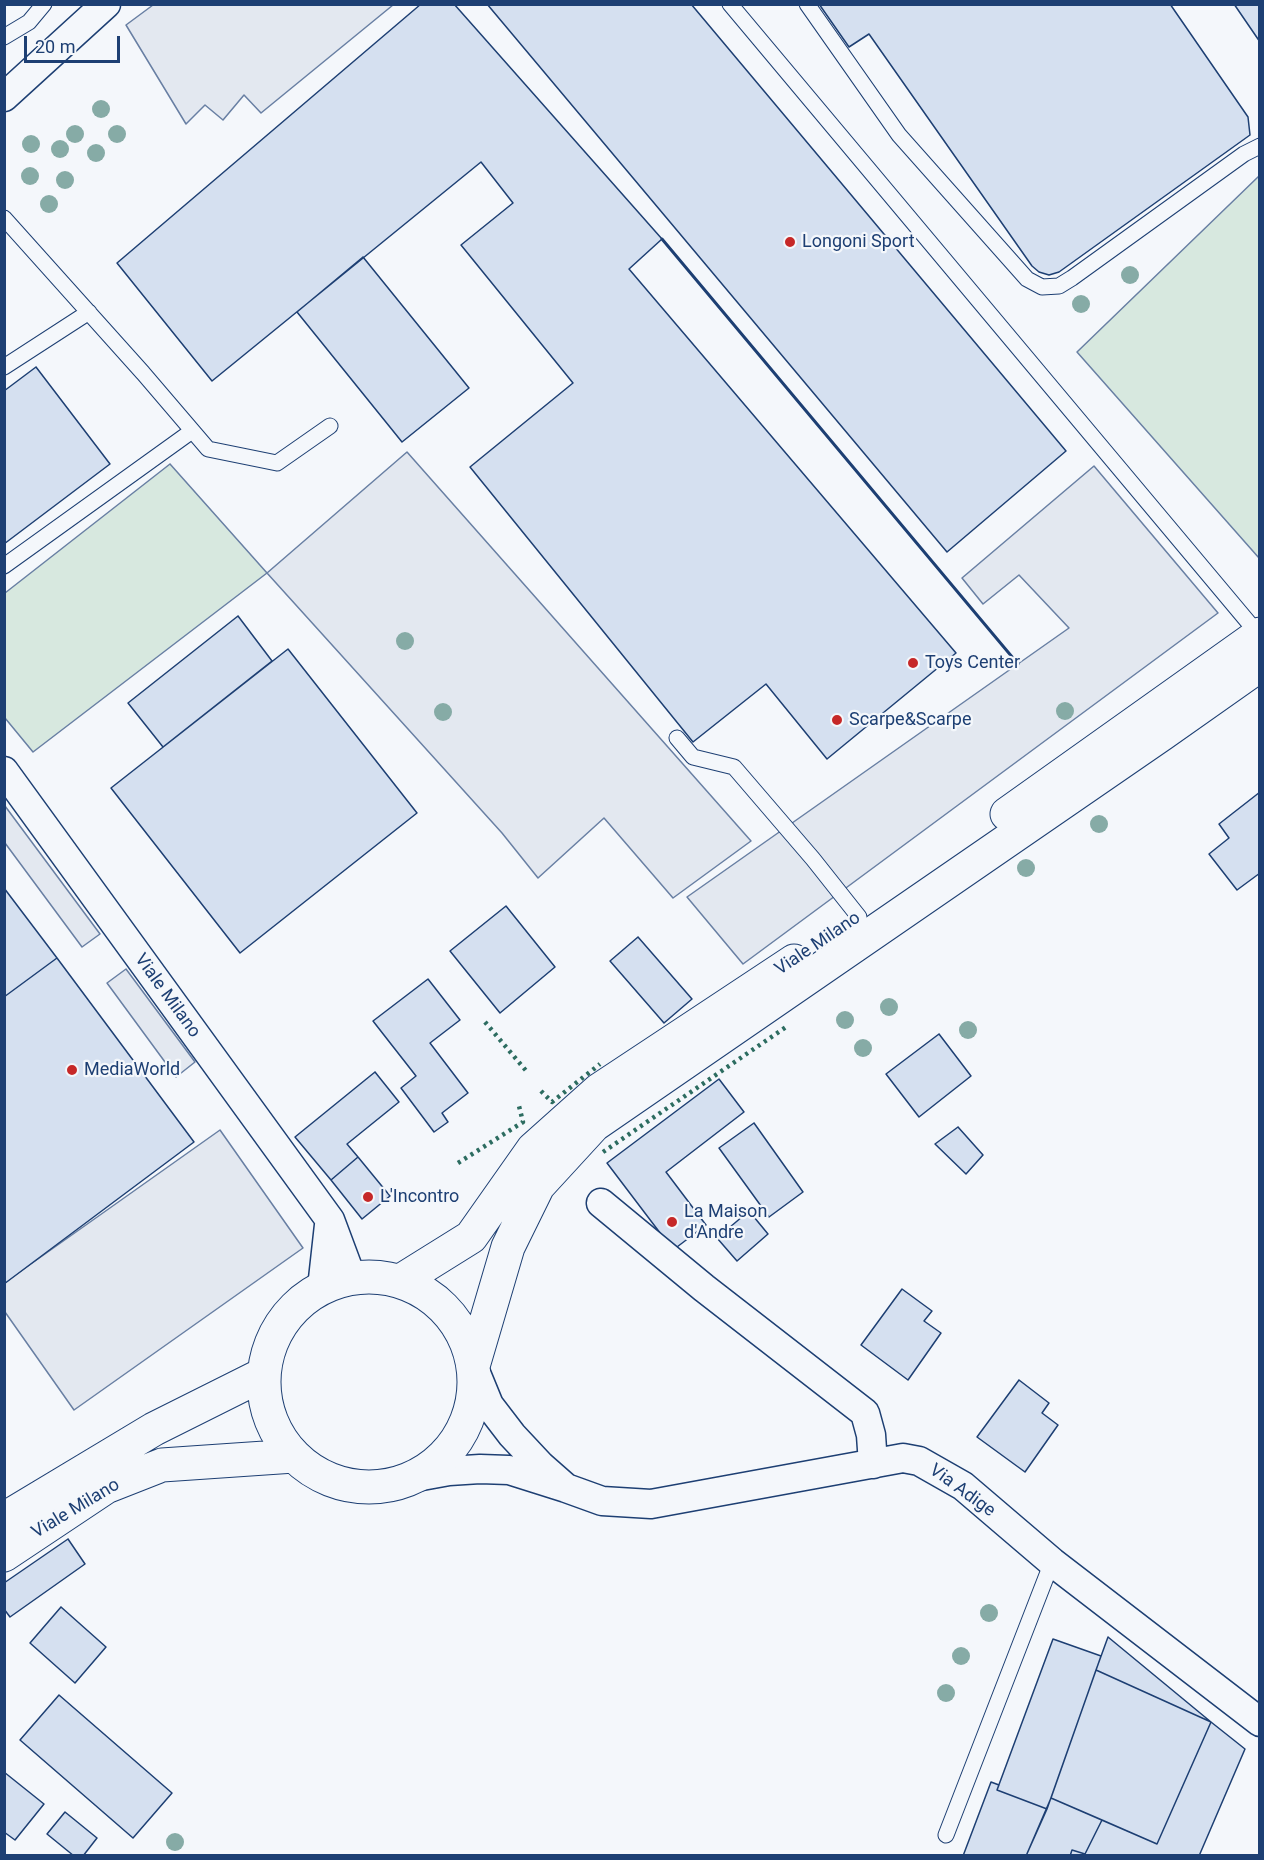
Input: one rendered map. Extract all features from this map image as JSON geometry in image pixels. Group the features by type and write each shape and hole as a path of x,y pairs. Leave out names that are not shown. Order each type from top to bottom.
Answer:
{"main road":[{"name":"Viale Milano","path":"402,1280 471,1237 533,1149 599,1090 859,917 1259,634"},
{"path":"472,1366 507,1247 538,1185 594,1125 1260,665"},
{"path":"381,1278 402,1280 428,1295 451,1314 459,1329 472,1366 473,1399 462,1431 442,1457 416,1477 385,1487 351,1486 320,1476 294,1456 276,1432 266,1404 264,1374 273,1339 293,1310 336,1283 381,1278"},
{"path":"4,1520 154,1429 264,1374"},
{"name":"Viale Milano","path":"4,1555 106,1487 162,1465 294,1456"}],"street":[{"path":"4,97 106,4"},
{"name":"Viale Milano","path":"4,771 330,1220 336,1283"},
{"path":"601,1203 704,1288 865,1413 871,1435 873,1464"},
{"name":"Via Adige","path":"472,1366 489,1405 512,1435 541,1466 566,1488"},
{"name":"Via Adige","path":"416,1477 449,1471 509,1470 602,1501 651,1504 903,1458 919,1461 963,1486 1052,1562 1260,1722"}],"lane":[{"path":"4,38 29,22 44,4"},
{"path":"730,4 1259,634"},
{"path":"807,4 899,135 1027,279 1042,287 1059,286 1072,278 1244,154 1260,146"},
{"path":"4,218 208,449 277,463 330,426"},
{"path":"4,367 88,312"},
{"path":"4,566 192,431"},
{"path":"677,738 693,757 734,767 859,917"},
{"path":"946,1835 1052,1562"}],"shaded area":[{"path":"153,5 393,5 261,113 244,95 223,120 205,105 186,124 126,25"},
{"path":"1259,176 1259,558 1077,352"},
{"path":"407,452 751,841 673,898 604,818 538,878 502,833 267,573"},
{"path":"170,464 267,573 33,752 5,718 5,593"},
{"path":"1094,466 1218,613 743,964 687,897 1069,628 1019,575 983,604 962,578"},
{"path":"5,806 100,934 82,947 5,843"},
{"path":"126,969 195,1062 176,1077 107,983"},
{"path":"220,1130 303,1248 74,1410 5,1312 4,1283"}],"building":[{"path":"421,4 454,4 662,239 629,269 956,653 827,759 766,684 693,742 470,467 573,383 461,245 513,203 481,162 212,381 117,263"},
{"path":"487,4 691,4 1066,451 947,552"},
{"path":"819,4 1170,4 1248,117 1250,135 1059,272 1049,275 1039,272 1032,266 869,34 849,47"},
{"path":"1234,4 1260,4 1260,42"},
{"path":"363,257 469,388 402,442 297,312"},
{"path":"36,367 110,464 4,544 4,391"},
{"path":"238,616 272,661 163,747 128,703"},
{"path":"288,649 417,813 240,953 111,788"},
{"path":"1260,792 1260,873 1237,890 1209,854 1229,838 1219,824"},
{"path":"4,888 57,958 4,997"},
{"path":"506,906 555,967 500,1013 450,951"},
{"path":"638,937 692,999 664,1023 610,961"},
{"name":"MediaWorld","path":"57,958 194,1142 4,1284 4,997"},
{"path":"428,979 460,1020 430,1043 468,1093 442,1113 448,1122 434,1132 401,1088 416,1076 373,1021"},
{"path":"939,1034 971,1076 919,1117 886,1074"},
{"path":"375,1072 399,1102 347,1144 358,1157 331,1180 295,1137"},
{"path":"719,1079 744,1112 666,1172 706,1225 673,1250 607,1163"},
{"path":"754,1123 803,1192 769,1217 719,1148"},
{"path":"958,1127 983,1155 966,1174 935,1144"},
{"path":"358,1157 390,1196 362,1219 331,1180"},
{"path":"749,1211 768,1234 737,1261 717,1238"},
{"path":"902,1289 932,1311 924,1321 941,1333 908,1380 861,1345"},
{"path":"1019,1380 1049,1403 1042,1413 1058,1425 1025,1472 977,1437"},
{"path":"68,1539 85,1564 10,1617 4,1609 4,1583"},
{"path":"61,1607 106,1647 75,1683 30,1643"},
{"path":"1108,1637 1211,1722 1096,1670"},
{"path":"1053,1639 1101,1656 1047,1809 997,1790"},
{"path":"1096,1670 1211,1722 1157,1844 1051,1798"},
{"path":"59,1695 172,1793 133,1838 20,1740"},
{"path":"1211,1722 1245,1749 1199,1856 1070,1856 1072,1850 1085,1854 1102,1820 1157,1844"},
{"path":"4,1772 44,1804 15,1840 4,1832"},
{"path":"991,1782 999,1785 997,1790 1047,1809 1026,1856 963,1856"},
{"path":"1051,1798 1102,1820 1085,1854 1072,1850 1070,1856 1026,1856"},
{"path":"65,1812 97,1838 83,1856 74,1856 47,1834"}],"hedge":[{"path":"485,1022 528,1073"},
{"path":"603,1152 786,1027"},
{"path":"541,1091 552,1102 600,1064"},
{"path":"458,1163 523,1122 519,1106"}],"wall":[{"path":"662,239 1018,664"}],"place":[{"name":"Longoni Sport","path":"790,242"},
{"name":"Toys Center","path":"913,663"},
{"name":"Scarpe&Scarpe","path":"837,720"},
{"name":"MediaWorld","path":"72,1070"},
{"name":"L'Incontro","path":"368,1197"},
{"name":"La Maison d'Andre","path":"672,1222"}]}
